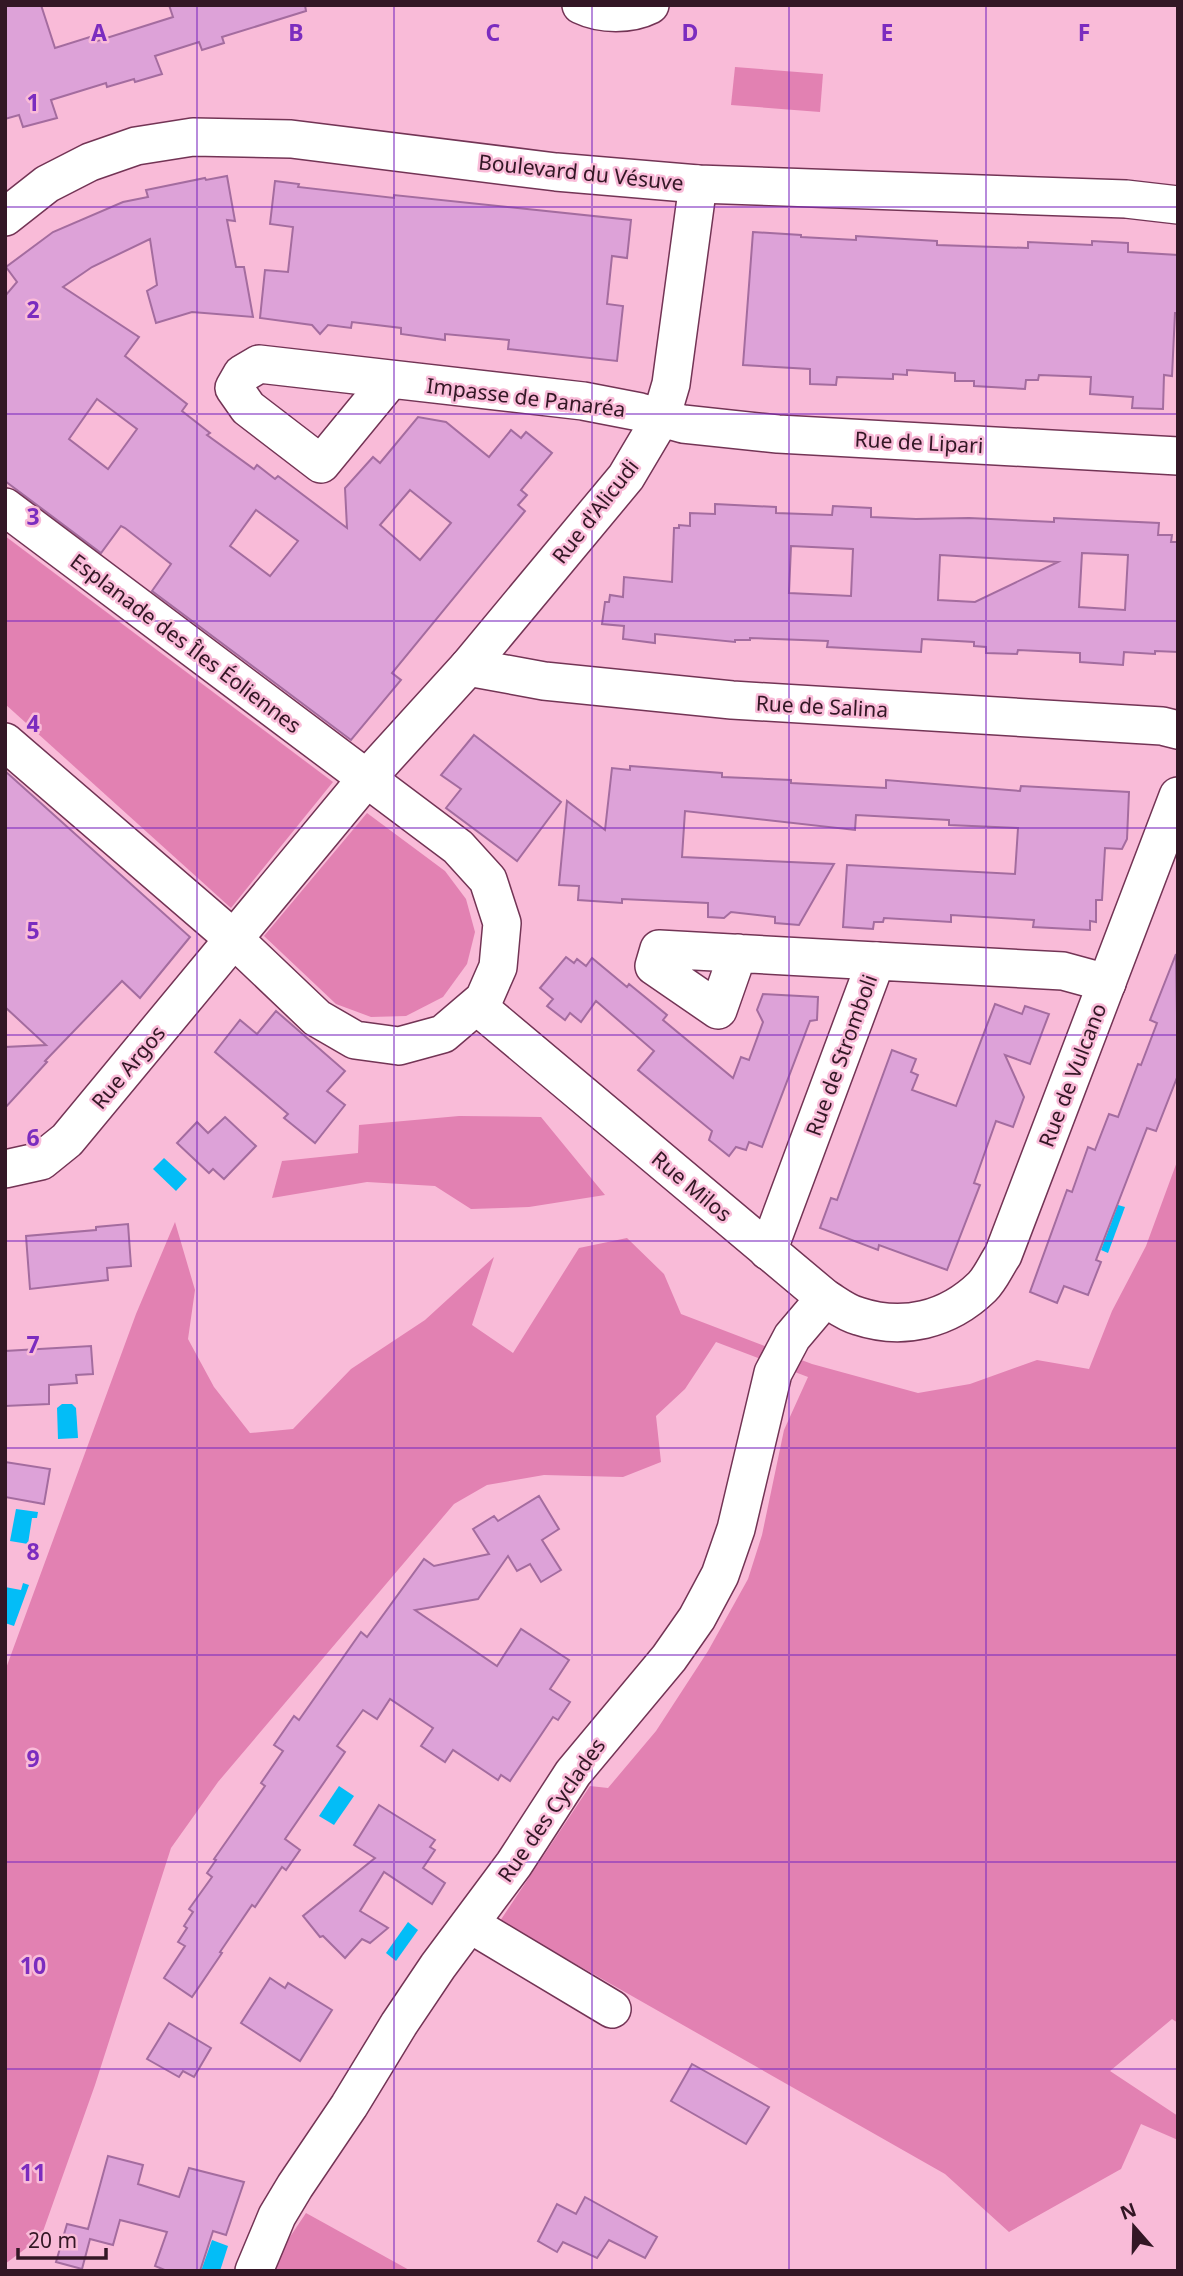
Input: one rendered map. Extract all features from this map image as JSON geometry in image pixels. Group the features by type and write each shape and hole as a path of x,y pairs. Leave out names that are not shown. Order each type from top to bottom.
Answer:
{"street":[{"path":"581,5 608,13 640,10 650,5"},
{"name":"Boulevard du Vésuve","path":"5,217 47,184 90,162 136,146 193,137 291,139 556,172 698,184 1126,199 1178,205"},
{"name":"Rue d'Alicudi","path":"367,778 468,667 626,477 661,418 671,384 698,184"},
{"name":"Impasse de Panaréa","path":"390,380 583,401 661,418"},
{"name":"Rue de Lipari","path":"661,418 683,424 778,434 1178,456"},
{"name":"Esplanade des Îles Éoliennes","path":"5,507 458,847 488,880 502,923 498,967 484,999 443,1034 399,1046 355,1040 317,1018 235,940 5,742"},
{"name":"Rue de Salina","path":"468,667 544,681 732,700 1162,726 1178,730"},
{"path":"235,940 367,778"},
{"name":"Rue de Vulcano","path":"925,1321 957,1308 984,1285 1003,1255 1178,796"},
{"name":"Rue Argos","path":"5,1169 41,1161 67,1140 235,940"},
{"path":"738,953 876,961"},
{"name":"Rue de Stromboli","path":"768,1251 876,961 1063,971 1107,983"},
{"name":"Rue Milos","path":"477,1006 825,1298 855,1316 889,1324 925,1321"},
{"name":"Rue des Cyclades","path":"254,2271 277,2216 295,2186 438,1966 514,1864 573,1773 669,1658 697,1618 720,1575 736,1529 772,1373 792,1337 825,1298"},
{"path":"470,1924 612,2009"}],"shaded area":[{"path":"735,67 823,74 820,112 731,105"},
{"path":"5,536 333,782 231,908 5,704"},
{"path":"367,813 445,871 466,899 475,932 467,964 443,997 406,1016 371,1017 336,1004 264,936"},
{"path":"459,1116 541,1117 605,1195 529,1207 471,1209 435,1186 367,1182 272,1198 282,1161 358,1153 359,1125"},
{"path":"1178,1159 1178,2023 1172,2019 1110,2071 1178,2116 1178,2140 1141,2124 1121,2169 1009,2232 945,2174 500,1921 590,1786 608,1788 656,1731 708,1651 748,1579 762,1535 784,1430 808,1377 716,1342 685,1389 656,1416 661,1462 623,1477 544,1475 487,1485 454,1504 218,1782 171,1848 95,2085 41,2237 5,2264 5,1671 136,1314 175,1222 195,1290 188,1339 214,1387 250,1433 293,1429 351,1369 425,1320 494,1257 472,1325 513,1353 579,1248 627,1238 664,1274 681,1314 812,1364 918,1393 970,1384 1037,1360 1089,1369 1112,1311 1146,1246"},
{"path":"306,2213 411,2271 267,2271"}],"water":[{"path":"164,1158 187,1179 176,1191 153,1169"},
{"path":"1118,1205 1125,1207 1108,1253 1101,1250"},
{"path":"62,1404 72,1404 76,1408 78,1438 58,1439 57,1408"},
{"path":"16,1509 38,1512 37,1518 32,1518 28,1544 10,1541"},
{"path":"23,1583 29,1585 14,1626 5,1623 5,1587 21,1590"},
{"path":"339,1786 354,1796 334,1825 319,1816"},
{"path":"408,1922 418,1930 396,1961 386,1953"},
{"path":"212,2240 228,2246 220,2271 201,2271"}],"building":[{"path":"5,5 41,5 55,48 93,36 94,42 173,17 169,5 305,5 306,11 222,37 224,43 202,50 199,42 155,56 162,74 107,87 106,83 51,100 57,118 23,127 19,115 5,119"},
{"path":"227,176 235,221 227,220 236,267 244,267 253,317 192,312 156,323 147,291 157,285 150,239 92,267 63,287 139,337 125,356 187,404 182,411 210,433 207,435 254,469 257,465 275,479 278,476 347,528 345,488 373,457 380,463 418,417 446,422 489,457 511,430 521,438 526,432 552,453 521,490 527,495 518,505 525,511 392,673 401,680 351,740 152,591 171,564 125,528 121,526 101,553 5,481 5,296 17,282 6,267 53,232 123,202 148,197 146,190 205,178","holes":["97,399 137,429 108,469 69,439","410,490 451,523 420,560 380,525","256,510 298,541 270,576 230,546"]},
{"path":"275,181 299,184 298,187 394,198 394,195 631,220 627,258 612,256 607,304 623,306 617,361 508,349 509,340 445,334 445,340 401,334 401,328 352,322 351,328 328,325 320,334 312,325 260,318 265,270 288,272 293,227 270,224"},
{"path":"753,232 856,240 856,236 937,241 937,245 1028,248 1028,242 1092,245 1092,241 1128,243 1128,252 1178,255 1178,313 1175,313 1172,376 1164,375 1163,409 1132,408 1133,397 1090,394 1091,377 1039,375 1038,380 1026,380 1025,389 974,386 974,381 955,381 955,373 907,370 907,375 893,374 893,379 837,377 836,385 810,384 810,369 743,365"},
{"path":"715,504 776,507 776,513 832,515 833,506 871,508 871,517 1054,522 1054,518 1159,523 1158,535 1172,535 1171,542 1178,542 1178,652 1124,652 1123,665 1080,662 1080,653 1018,650 1017,654 986,653 986,647 974,646 974,642 922,639 921,652 827,647 828,641 750,638 735,642 655,634 655,643 623,639 624,626 602,624 605,602 609,602 610,595 623,597 624,577 672,582 674,528 679,528 679,525 690,526 690,513 715,514","holes":["791,546 853,549 851,596 789,593","1082,553 1128,555 1125,610 1079,607","940,555 1058,562 975,602 938,600"]},
{"path":"474,735 561,802 517,861 446,808 461,789 441,775"},
{"path":"630,766 722,773 722,777 791,780 791,783 886,788 886,780 1020,791 1021,786 1129,792 1127,839 1122,849 1105,848 1102,900 1096,900 1096,922 1090,921 1090,930 1033,927 1034,920 951,915 951,922 884,918 883,922 874,922 873,929 843,927 847,865 1015,874 1018,828 949,825 949,820 856,815 855,830 685,811 682,857 834,864 799,925 775,923 775,917 731,912 724,918 708,917 708,903 578,900 579,886 559,885 567,801 605,830 612,768 630,770"},
{"path":"5,771 190,937 140,998 122,981 45,1061 47,1062 5,1108 5,1047 46,1045 5,1007"},
{"path":"1176,954 1178,1075 1156,1131 1147,1128 1096,1260 1101,1262 1088,1295 1064,1286 1057,1303 1030,1292 1067,1190 1072,1192 1088,1147 1095,1150 1109,1114 1118,1117 1138,1064 1141,1065 1157,1023 1150,1020"},
{"path":"566,957 574,963 577,959 586,966 592,958 627,987 629,984 667,1015 663,1020 733,1078 741,1057 749,1060 763,1022 757,1010 763,994 818,997 817,1020 810,1021 762,1147 749,1142 746,1150 736,1147 729,1156 709,1140 712,1131 638,1070 654,1051 596,1001 581,1022 570,1013 565,1020 547,1006 553,999 540,988"},
{"path":"995,1004 1022,1014 1025,1006 1049,1014 1030,1064 1005,1055 1024,1097 1013,1127 996,1121 974,1183 980,1185 947,1270 879,1245 878,1250 820,1228 831,1198 837,1200 892,1050 916,1059 911,1072 918,1075 912,1090 956,1106"},
{"path":"276,1011 345,1071 327,1091 345,1105 315,1143 284,1118 288,1114 215,1052 240,1020 257,1034"},
{"path":"225,1117 256,1146 224,1179 213,1169 209,1173 177,1143 197,1122 208,1133"},
{"path":"128,1224 131,1266 107,1268 108,1280 30,1289 26,1236 96,1230 96,1227"},
{"path":"91,1346 93,1374 76,1375 77,1383 49,1385 49,1404 5,1406 5,1351"},
{"path":"5,1462 50,1469 44,1504 5,1497"},
{"path":"539,1496 559,1529 542,1540 561,1570 541,1582 530,1564 517,1571 508,1556 478,1599 415,1610 497,1666 521,1629 569,1660 550,1689 570,1702 558,1720 553,1717 510,1781 501,1775 498,1780 453,1750 445,1762 421,1746 433,1728 390,1699 377,1719 363,1710 337,1746 345,1752 285,1839 300,1850 286,1870 282,1867 255,1907 252,1905 192,1997 164,1978 185,1946 178,1942 193,1912 189,1909 212,1877 207,1873 216,1860 214,1859 265,1786 261,1783 283,1751 274,1745 294,1716 299,1720 361,1632 367,1637 424,1559 434,1566 489,1554 473,1529 494,1516 498,1521"},
{"path":"379,1805 435,1840 430,1847 435,1850 423,1868 445,1883 432,1904 384,1872 360,1911 388,1928 370,1943 362,1939 345,1958 323,1936 320,1937 303,1916 375,1858 354,1845"},
{"path":"270,1978 285,1988 288,1983 332,2010 300,2061 241,2023"},
{"path":"169,2023 211,2048 194,2077 183,2071 179,2077 147,2059"},
{"path":"692,2064 769,2107 746,2144 671,2101"},
{"path":"108,2156 143,2165 138,2184 179,2197 189,2168 244,2182 226,2235 213,2231 200,2271 167,2271 155,2266 167,2232 120,2220 113,2245 90,2239 82,2269 56,2262 67,2224 88,2229"},
{"path":"585,2197 657,2237 645,2258 609,2240 597,2258 563,2242 557,2252 538,2241 557,2204 576,2214"}]}
